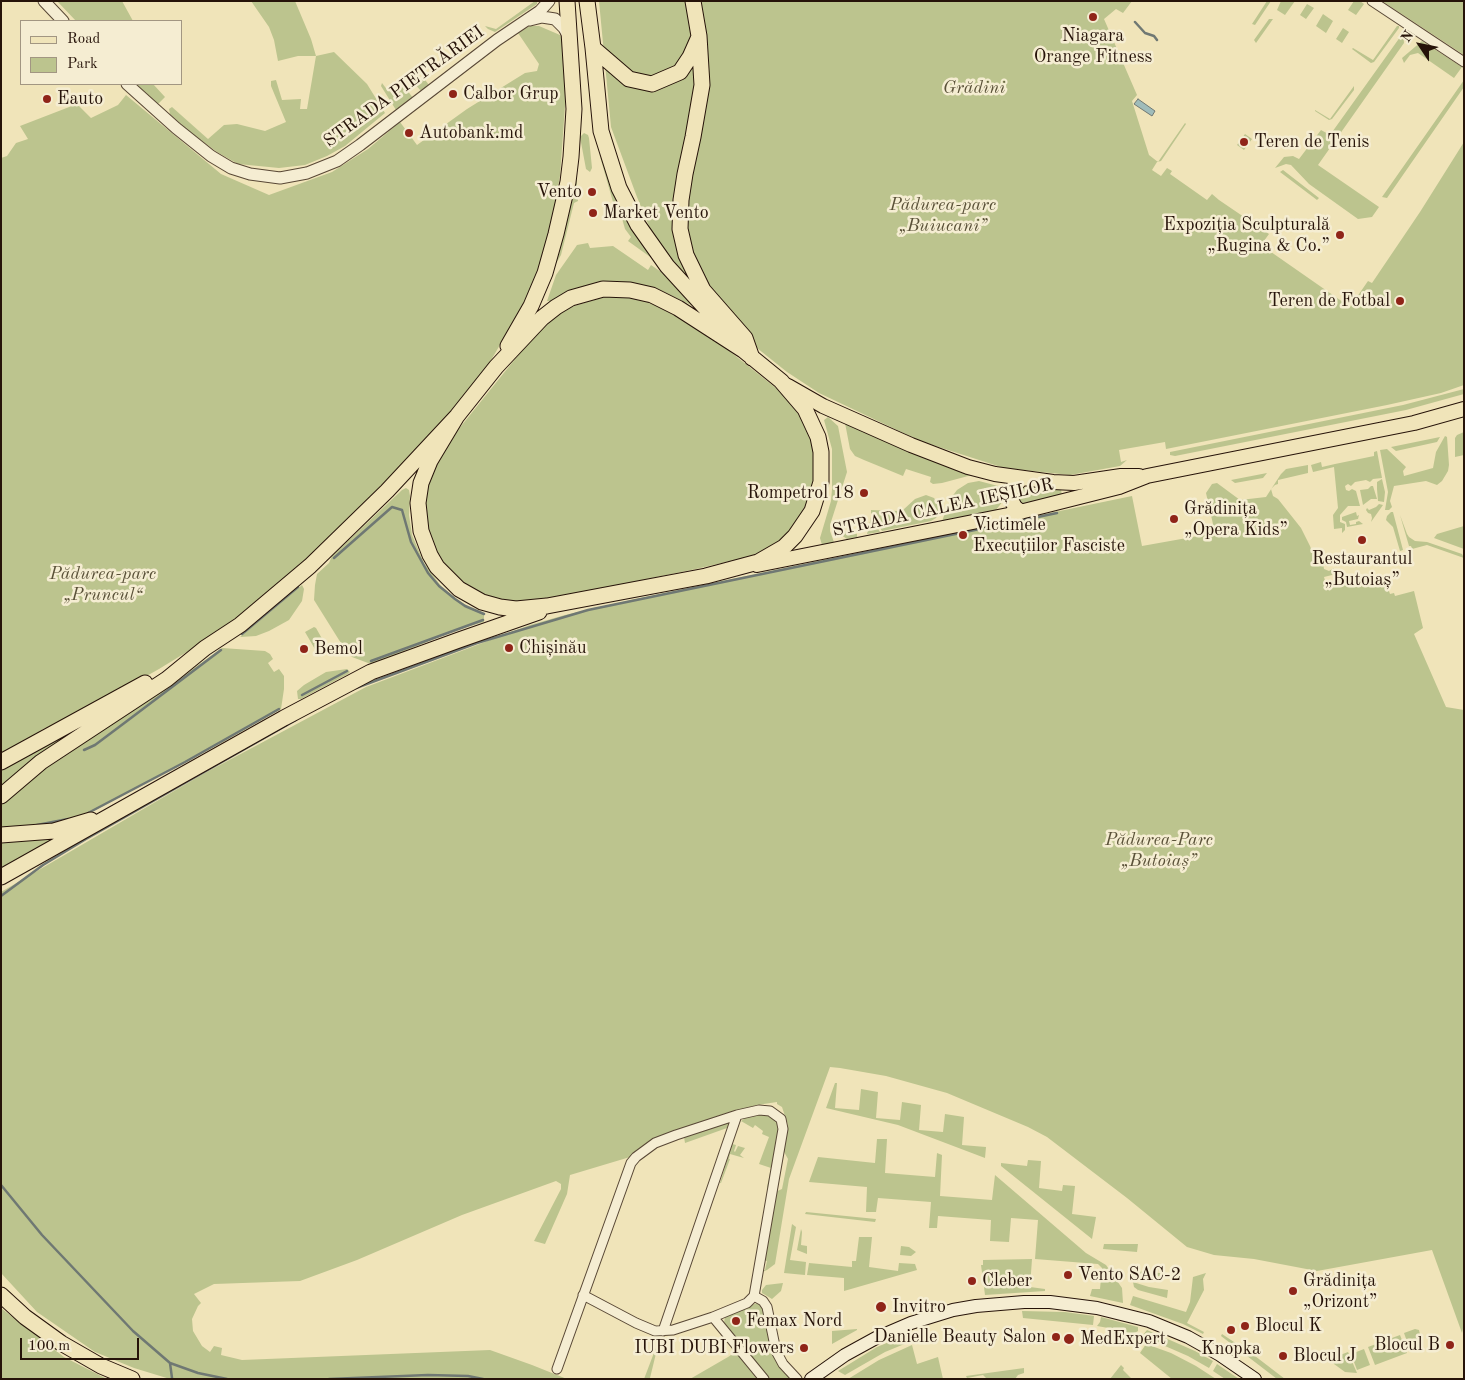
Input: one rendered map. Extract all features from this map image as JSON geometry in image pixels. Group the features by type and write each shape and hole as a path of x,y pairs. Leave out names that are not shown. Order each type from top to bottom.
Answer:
{"highway":[{"path":"496,366 537,293 562,210 571,157 574,109 567,1"},
{"path":"586,1 593,48 601,131 611,166 627,206 667,266 748,354"},
{"path":"693,1 699,36 702,85 693,138 684,174 680,229 686,255 703,290 745,338 748,354"},
{"path":"593,48 629,79 652,84 680,72 690,57 699,36"},
{"path":"1,762 205,648 240,625 310,566 387,491 457,416 496,366 542,318 571,298 603,290 630,290 652,295 678,308 748,354 781,381 805,410 812,423 821,452 821,482 812,511 795,536 784,547 771,555 744,567 547,606 516,609 491,605 458,589 437,566 430,555 422,531 419,514 421,483 430,461 457,416"},
{"path":"1,877 301,708 371,672 571,601"},
{"path":"1,796 41,762 167,679 205,648"},
{"path":"1,835 54,830 83,824 136,801"},
{"path":"1,1295 25,1317 77,1353 132,1379"}],"main road":[{"name":"STRADA CALEA IEȘILOR","path":"781,381 823,406 911,446 968,467 1021,479 1053,482 1074,482 1121,476 1148,476"},
{"name":"STRADA CALEA IEȘILOR","path":"744,567 1020,512 1119,487 1148,476 1414,423 1464,409"},
{"path":"1020,512 1010,498 1012,488 1021,479"},
{"path":"812,1379 844,1355 876,1338 911,1323 952,1310 1024,1302 1050,1302 1097,1308 1149,1321 1196,1341 1255,1379"}],"street":[{"path":"44,1 61,20"},
{"path":"54,1 71,20"},
{"name":"STRADA PIETRĂRIEI","path":"128,85 176,128 211,156 231,168 250,174 280,178 307,173 337,161 360,146 540,11 549,1"},
{"path":"1372,1 1464,62"},
{"name":"STRADA PIETRĂRIEI","path":"521,24 535,18 549,17 560,23 570,39"},
{"path":"557,1369 583,1295 631,1163 636,1157 655,1143 737,1115 759,1110 770,1111 781,1119 783,1129 754,1296 747,1303 713,1317 663,1331 648,1328 583,1295"},
{"path":"663,1331 737,1115"},
{"path":"754,1296 763,1301 767,1307 776,1351 783,1364 797,1379"},
{"path":"713,1317 764,1379"}],"green space":[{"path":"57,1 122,1 132,20 75,20"},
{"path":"251,1 295,1 316,56 298,56 278,61 274,40 269,27"},
{"path":"537,1 537,4 495,32 485,26 496,29"},
{"name":"Pădurea-parc „Buiucani”","path":"599,1 1132,1 1123,13 1116,9 1104,19 1137,95 1132,101 1149,155 1158,162 1152,170 1161,176 1167,168 1172,171 1170,174 1207,200 1212,194 1269,234 1261,245 1350,307 1368,281 1372,283 1464,142 1464,385 1441,393 1387,405 1166,449 1165,442 1119,450 1121,462 1127,460 1120,466 1070,475 1004,468 920,441 819,393 787,372 757,348 725,317 678,268 659,244 651,231 637,197 611,127"},
{"path":"1267,1 1271,1 1255,25 1252,24"},
{"path":"1281,1 1295,1 1285,15 1277,10"},
{"path":"1354,1 1360,1 1364,4 1356,15 1348,10"},
{"path":"1382,1 1464,1 1464,55"},
{"path":"1307,4 1314,8 1306,19 1300,15"},
{"path":"1323,14 1333,21 1326,33 1316,26"},
{"path":"1269,19 1273,19 1256,43 1254,40"},
{"name":"Pădurea-parc „Pruncul“","path":"530,26 539,26 560,35 562,38 567,78 560,176 546,251 530,293 490,362 438,428 319,550 239,620 159,669 102,701 43,729 1,754 1,158 7,156 16,143 28,139 20,126 77,104 91,118 118,105 126,95 221,174 269,195 332,172 368,149 400,122 417,145 467,109 525,73 537,71 539,64 518,33"},
{"path":"1397,26 1399,28 1374,62 1371,63 1352,49 1373,60"},
{"path":"1343,28 1349,32 1342,43 1336,39"},
{"path":"1403,33 1404,43 1318,165 1379,207 1372,217 1358,219 1309,184 1291,165 1286,164 1275,168 1284,157 1293,156 1299,159 1321,130 1330,135"},
{"path":"1422,41 1462,67 1454,78 1418,53 1410,55 1404,63 1402,58"},
{"path":"334,52 367,84 385,113 345,146 305,165 279,168 238,164 217,152 186,129 170,114 169,109 172,107 208,139 224,125 237,124 265,131 286,122 271,86 271,81 276,80 282,100 301,99 300,109 307,109 316,56"},
{"path":"423,77 429,85 421,91 414,83"},
{"path":"1464,80 1464,87 1387,198 1382,197"},
{"path":"401,82 413,98 396,110 381,86 382,83 388,91"},
{"path":"137,85 154,85 165,97 158,104"},
{"path":"1354,86 1354,90 1332,119 1329,120 1315,111 1330,119"},
{"path":"1185,123 1161,161 1158,162"},
{"path":"584,133 589,138 592,168 590,172 586,169 580,137"},
{"name":"Teren de Tenis","path":"1245,134 1252,139 1244,150 1237,145"},
{"path":"599,153 611,185 653,259 628,241 631,237 625,229 617,201 613,202"},
{"path":"576,167 578,201 574,203 561,255 550,274"},
{"path":"1283,170 1319,198 1317,200 1280,172"},
{"path":"588,243 590,248 613,246 648,270 651,265 664,274 693,306 658,289 618,281 589,285 566,292 553,301 547,301 556,275 577,245"},
{"path":"618,296 646,301 670,311 713,338 795,405 813,442 817,472 810,503 795,528 776,546 748,557 544,600 517,603 493,600 472,590 451,573 437,555 427,526 425,501 429,479 449,441 528,343 545,326 563,311 574,306 604,297"},
{"path":"1464,389 1464,394 1406,410 1175,456 1170,455 1170,452 1403,405"},
{"path":"828,417 838,426 847,472 830,525 835,545 822,545 820,538 831,501 832,489 832,449 824,420"},
{"path":"845,423 972,475 933,484 930,482 931,477 906,469 903,476 855,456 850,449"},
{"path":"1464,432 1464,455 1455,457 1455,438"},
{"path":"1445,436 1447,437 1449,465 1442,481 1437,485 1426,481 1394,486 1390,501 1392,507 1389,510 1385,510 1388,492 1380,450 1387,449 1406,467 1403,471 1404,476 1433,468 1436,452"},
{"path":"1440,437 1437,442 1396,451 1391,447"},
{"path":"1377,451 1382,478 1373,479 1370,482 1366,480 1355,482 1351,486 1348,484 1345,486 1346,490 1352,489 1356,491 1360,506 1348,506 1340,515 1340,522 1345,524 1345,530 1342,533 1342,528 1334,529 1333,515 1338,508 1334,467 1313,472 1311,465 1321,462 1322,467 1374,456 1374,452"},
{"path":"1308,465 1308,473 1278,480 1278,484 1272,488 1286,469"},
{"path":"1267,473 1263,478 1235,483 1231,480"},
{"path":"1382,479 1385,492 1384,502 1378,501 1377,482"},
{"path":"979,481 1004,489 1003,501 996,510 991,513 942,521 951,498 957,490 968,483"},
{"name":"Pădurea-Parc „Butoiaș”","path":"1217,483 1240,500 1266,497 1271,489 1273,496 1278,499 1301,528 1316,562 1327,557 1328,559 1323,564 1324,569 1329,571 1334,568 1332,575 1324,577 1326,584 1330,588 1368,577 1370,584 1385,580 1390,594 1394,593 1395,596 1414,591 1423,628 1414,634 1446,707 1464,710 1464,1324 1462,1333 1432,1250 1317,1271 1254,1259 1214,1255 1187,1247 1047,1137 1028,1127 947,1093 886,1076 830,1067 789,1179 775,1264 767,1270 760,1273 761,1270 765,1270 767,1261 763,1260 775,1192 782,1189 788,1159 783,1150 788,1125 782,1107 777,1102 737,1111 653,1141 641,1147 630,1157 570,1175 567,1194 545,1244 534,1241 561,1189 561,1184 556,1181 462,1215 357,1260 300,1281 214,1284 194,1294 201,1303 192,1319 193,1331 202,1346 210,1352 214,1346 222,1348 221,1355 242,1360 490,1350 567,1379 170,1379 134,1368 95,1352 37,1312 1,1273 1,892 205,773 366,687 530,625 631,600 1132,496 1142,546 1215,533 1206,493 1212,484"},
{"path":"1046,486 1061,488 1062,498 1019,504 1016,500 1016,493 1019,487 1042,490"},
{"path":"1373,486 1377,499 1371,499 1363,505 1360,490 1368,489"},
{"path":"406,488 409,490 410,496 409,515 412,535 424,563 441,586 455,598 484,614 484,622 459,629 375,663 368,663 352,657 314,600 317,574 329,563 332,556"},
{"path":"926,495 934,498 939,505 939,513 931,521 882,531 871,513 871,510 903,510 915,499"},
{"path":"1379,504 1383,505 1371,522 1371,514 1366,510"},
{"path":"1356,512 1357,516 1359,515 1358,519 1349,521 1350,525 1356,524 1359,521 1363,524 1347,527 1342,517"},
{"path":"1391,512 1393,512 1403,550 1400,551 1393,527 1386,520"},
{"path":"1400,515 1409,537 1415,541 1427,542 1462,554 1464,558 1427,545 1412,549 1409,546"},
{"path":"871,517 880,532 867,534"},
{"path":"1464,526 1464,549 1434,538 1437,534"},
{"path":"837,528 845,528 844,531 857,534 857,537 847,539 837,531"},
{"path":"302,585 304,589 302,601 289,620 256,636 240,637"},
{"path":"314,627 329,651 324,653 316,651 305,632"},
{"path":"222,648 265,651 270,654 273,659 268,663 274,672 279,669 284,676 281,709 86,815 62,823 1,829 1,804 47,765 155,696"},
{"path":"347,669 350,672 348,674 298,699 297,691 304,685 326,672"},
{"path":"97,714 1,789 1,767"},
{"path":"60,837 1,869 1,842"},
{"path":"835,1083 837,1083 835,1108 859,1110 861,1089 878,1092 876,1118 900,1120 902,1102 921,1105 919,1130 943,1132 945,1114 964,1117 962,1145 986,1147 985,1158 898,1125 826,1108"},
{"path":"767,1113 777,1120 780,1128 768,1189 771,1168 759,1164 769,1137 762,1134 763,1131 755,1125 753,1128 741,1121 748,1116"},
{"path":"725,1122 730,1123 730,1130 727,1128 685,1143 684,1137"},
{"path":"877,1139 887,1139 885,1173 935,1177 937,1153 942,1155 940,1196 992,1200 995,1175 1086,1253 1106,1265 1122,1288 1123,1303 1090,1296 1092,1289 1100,1289 1102,1268 1098,1264 1035,1259 1038,1220 1011,1218 1009,1242 990,1241 991,1220 938,1216 937,1228 929,1228 931,1202 878,1198 876,1212 866,1212 867,1187 809,1182 818,1157 875,1163"},
{"path":"732,1144 736,1145 735,1152 738,1146 745,1148 740,1155 744,1158 730,1154 730,1159 720,1183"},
{"path":"1028,1160 1041,1161 1039,1188 1062,1191 1063,1185 1075,1186 1072,1214 1096,1217 1092,1239 1001,1166 1001,1163 1027,1166"},
{"path":"806,1212 876,1219 875,1222 805,1214"},
{"path":"792,1224 796,1227 790,1260 806,1262 805,1275 784,1273"},
{"path":"801,1229 801,1245 807,1246 807,1254 797,1250"},
{"path":"859,1237 872,1237 869,1267 898,1271 899,1263 915,1264 917,1270 844,1291 844,1278 807,1275 809,1263 852,1267 852,1261 856,1261"},
{"path":"1104,1244 1138,1244 1137,1252 1103,1249"},
{"path":"901,1246 909,1247 916,1252 911,1256 900,1255"},
{"path":"1032,1259 1030,1287 1045,1289 1045,1291 985,1295 981,1265 983,1265 983,1260"},
{"path":"1134,1271 1170,1273 1170,1277 1133,1274"},
{"path":"1206,1273 1203,1279 1204,1290 1187,1323 1204,1332 1203,1334 1183,1324 1130,1305 1133,1296 1186,1312 1190,1302 1193,1277"},
{"path":"1133,1282 1168,1290 1167,1298 1138,1290 1134,1287"},
{"path":"783,1283 781,1291 772,1299 762,1293 766,1285"},
{"path":"757,1303 762,1306 775,1360 790,1379 767,1379 724,1323 725,1316"},
{"path":"1,1308 64,1357 107,1379 1,1379"},
{"path":"1022,1311 1065,1312 1094,1316 1093,1325 1023,1318"},
{"path":"1101,1317 1138,1327 1138,1331 1133,1334 1097,1326"},
{"path":"1415,1329 1419,1330 1422,1343 1421,1346 1410,1350 1404,1333"},
{"path":"857,1330 832,1344 832,1331"},
{"path":"1147,1330 1213,1361 1209,1368 1188,1356 1142,1336"},
{"path":"913,1332 919,1338 885,1352 845,1375 838,1371 877,1347"},
{"path":"1222,1334 1285,1379 1277,1379 1221,1336"},
{"path":"1400,1335 1407,1353 1375,1365 1368,1347"},
{"path":"660,1337 651,1379 644,1379"},
{"path":"1146,1344 1171,1353 1216,1379 1172,1379 1140,1353"},
{"path":"912,1345 917,1364 938,1357 943,1379 848,1379 879,1360"},
{"path":"1364,1349 1370,1365 1357,1370 1351,1354"},
{"path":"737,1351 759,1379 690,1379 728,1357"},
{"path":"1348,1352 1357,1373 1345,1372 1333,1362 1335,1357"},
{"path":"1217,1364 1239,1379 1225,1379 1213,1371"},
{"path":"1121,1365 1124,1368 1123,1370 1132,1379 1110,1379"},
{"path":"1024,1368 1024,1373 1018,1375 1015,1379 987,1379 983,1375 967,1378 966,1376"}],"water":[{"path":"1138,99 1155,111 1152,116 1134,104"}],"waterway":[{"path":"1135,22 1145,33 1154,36 1157,40"},
{"path":"334,558 392,507 402,510 411,542 428,573 439,586 455,599 465,606 484,614"},
{"path":"356,688 477,643 588,610 1057,513"},
{"path":"242,634 298,587"},
{"path":"371,661 483,620"},
{"path":"84,750 95,745 221,650"},
{"path":"302,695 347,671"},
{"path":"88,813 185,762 279,709"},
{"path":"1,896 43,865 86,839 296,720"},
{"path":"37,825 68,819"},
{"path":"1,1185 42,1235 133,1331 170,1363 172,1378"},
{"path":"170,1363 198,1373 227,1379"},
{"path":"329,1379 428,1375 468,1376 483,1379"}],"place":[{"name":"Niagara Orange Fitness","path":"1093,17"},
{"name":"Calbor Grup","path":"453,94"},
{"name":"Eauto","path":"47,99"},
{"name":"Autobank.md","path":"409,133"},
{"name":"Teren de Tenis","path":"1244,142"},
{"name":"Vento","path":"592,192"},
{"name":"Market Vento","path":"593,213"},
{"name":"Expoziția Sculpturală „Rugina & Co.”","path":"1340,235"},
{"name":"Teren de Fotbal","path":"1400,301"},
{"name":"Rompetrol 18","path":"864,493"},
{"name":"Grădinița „Opera Kids”","path":"1174,519"},
{"name":"Victimele Execuțiilor Fasciste","path":"963,535"},
{"name":"Restaurantul „Butoiaș”","path":"1362,540"},
{"name":"Chișinău","path":"509,648"},
{"name":"Bemol","path":"304,649"},
{"name":"Vento SAC-2","path":"1068,1275"},
{"name":"Cleber","path":"972,1281"},
{"name":"Grădinița „Orizont”","path":"1293,1291"},
{"name":"Invitro","path":"881,1307"},
{"name":"Femax Nord","path":"736,1321"},
{"name":"Blocul K","path":"1245,1326"},
{"name":"Knopka","path":"1231,1330"},
{"name":"Danielle Beauty Salon","path":"1056,1337"},
{"name":"MedExpert","path":"1069,1339"},
{"name":"Blocul B","path":"1450,1345"},
{"name":"IUBI DUBI Flowers","path":"804,1348"},
{"name":"Blocul J","path":"1283,1356"}],"park label":[{"name":"Grădini","path":"974,88"}]}
